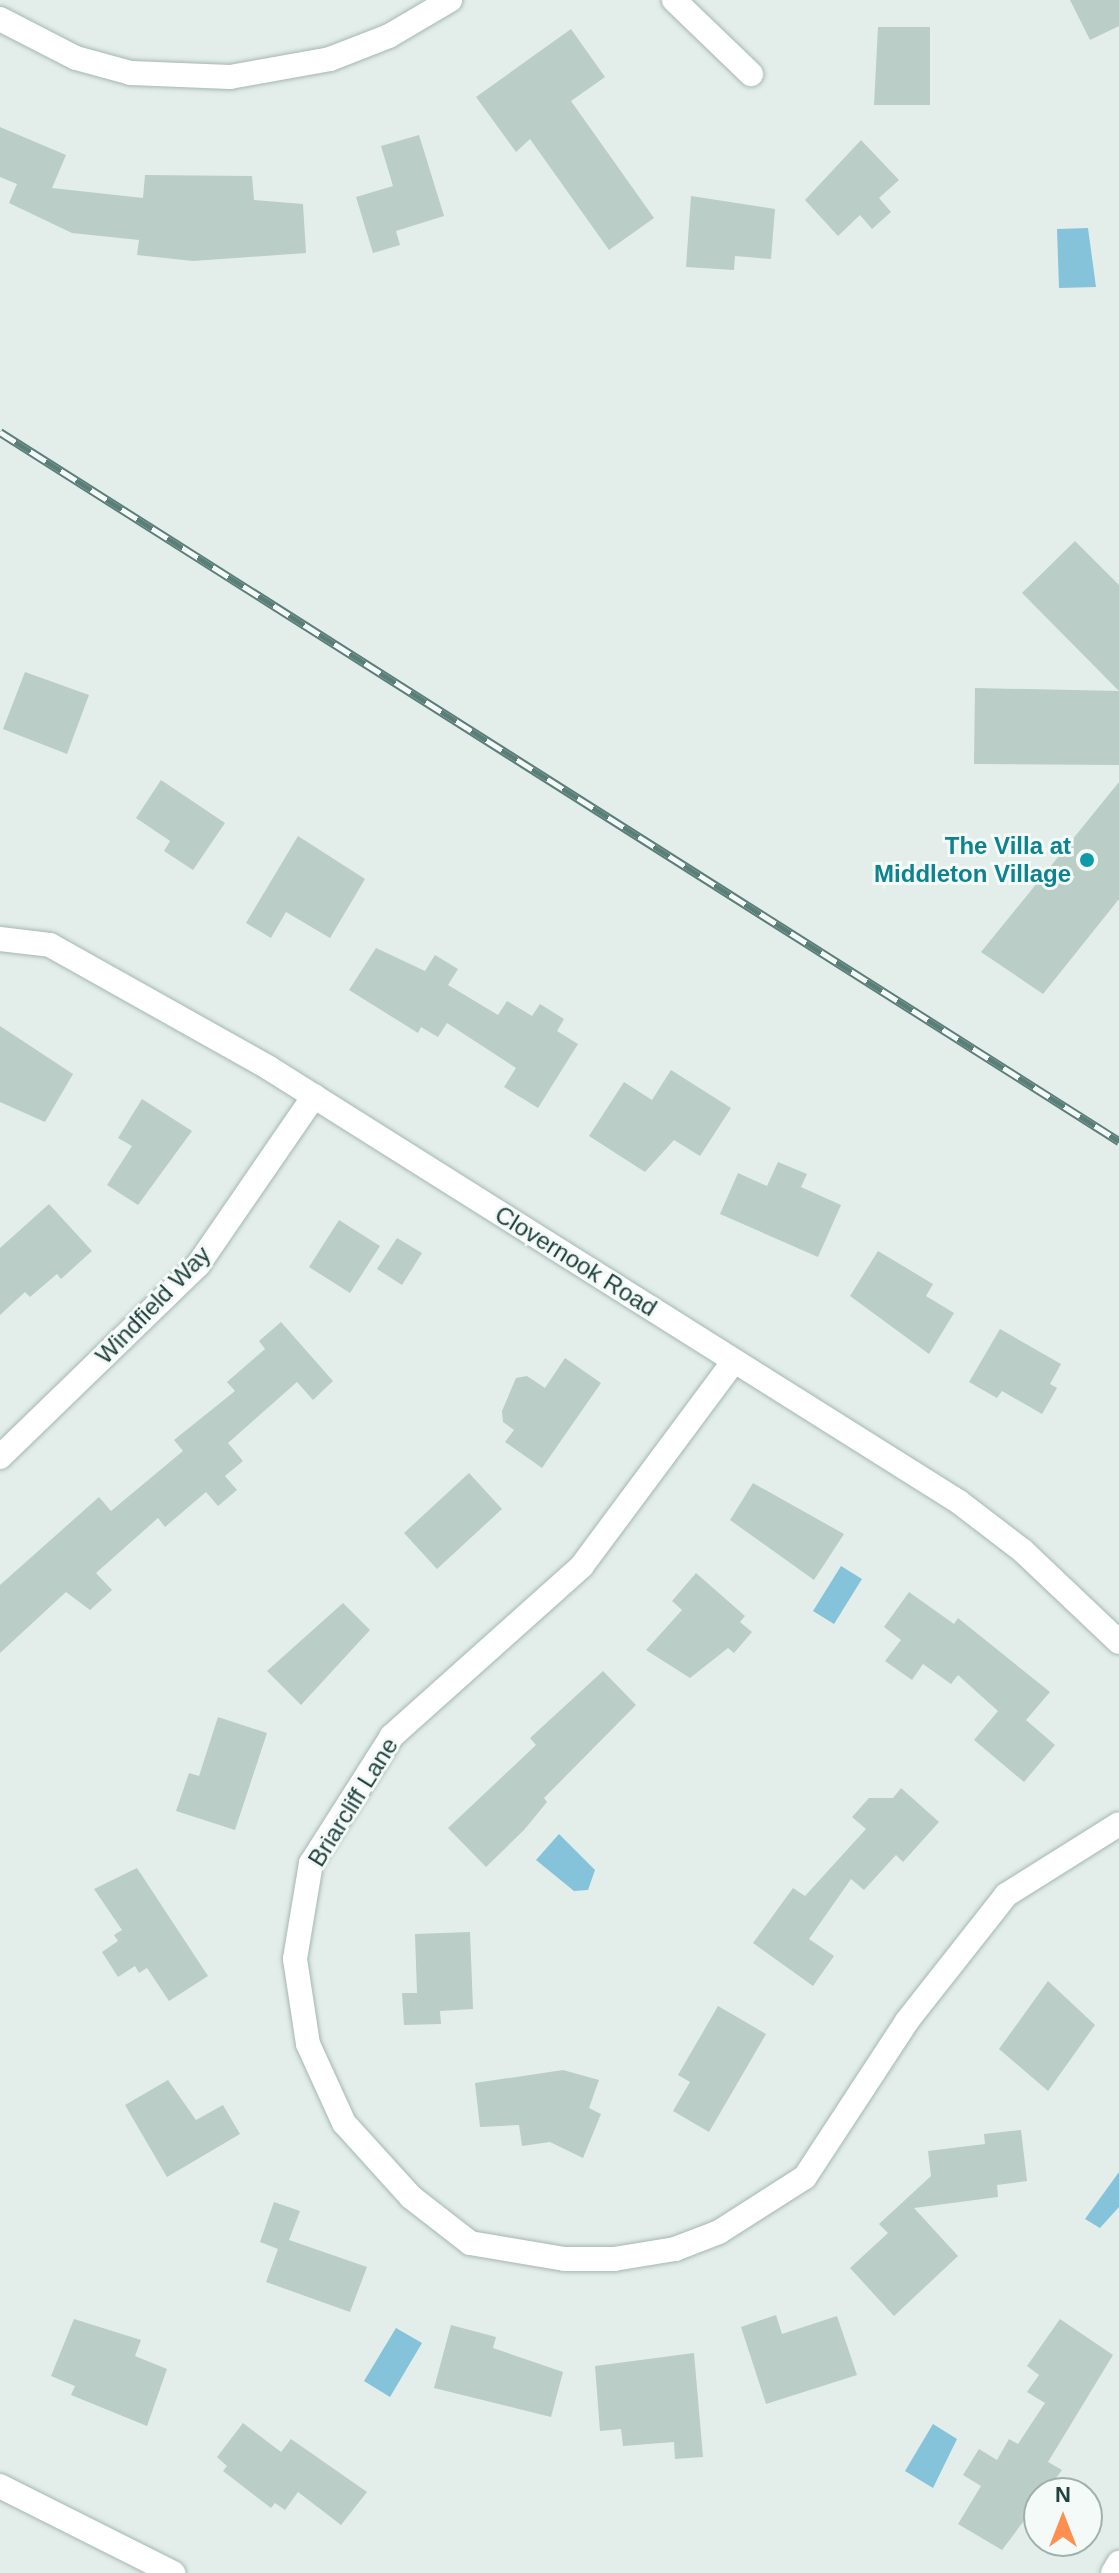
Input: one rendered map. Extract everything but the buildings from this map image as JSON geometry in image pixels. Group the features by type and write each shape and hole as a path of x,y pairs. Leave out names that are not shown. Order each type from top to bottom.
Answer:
{"street":[{"path":"0,19 76,58 131,73 230,77 330,59 389,36 450,0"},
{"path":"674,0 751,74"},
{"name":"Clovernook Road","path":"0,939 50,945 314,1096 959,1502 1023,1551 1119,1642"},
{"name":"Windfield Way","path":"0,1457 198,1265 314,1096"},
{"name":"Briarcliff Lane","path":"734,1361 582,1566 392,1736 311,1863 295,1959 308,2044 344,2123 411,2197 470,2243 565,2259 614,2259 675,2249 719,2232 805,2177 907,2021 1006,1895 1119,1824"},
{"path":"0,2486 173,2573"},
{"path":"1113,2573 1119,2563"}],"water":[{"path":"1088,228 1096,287 1059,288 1057,229"},
{"path":"841,1566 862,1579 834,1624 813,1611"},
{"path":"559,1834 595,1870 588,1890 574,1891 536,1860"},
{"path":"1119,2172 1119,2207 1100,2228 1085,2219"},
{"path":"396,2328 422,2343 390,2397 364,2381"},
{"path":"933,2424 957,2439 933,2488 905,2471"}],"railway":[{"path":"0,432 1119,1141"}],"place":[{"name":"The Villa at Middleton Village","path":"1087,860"}]}
